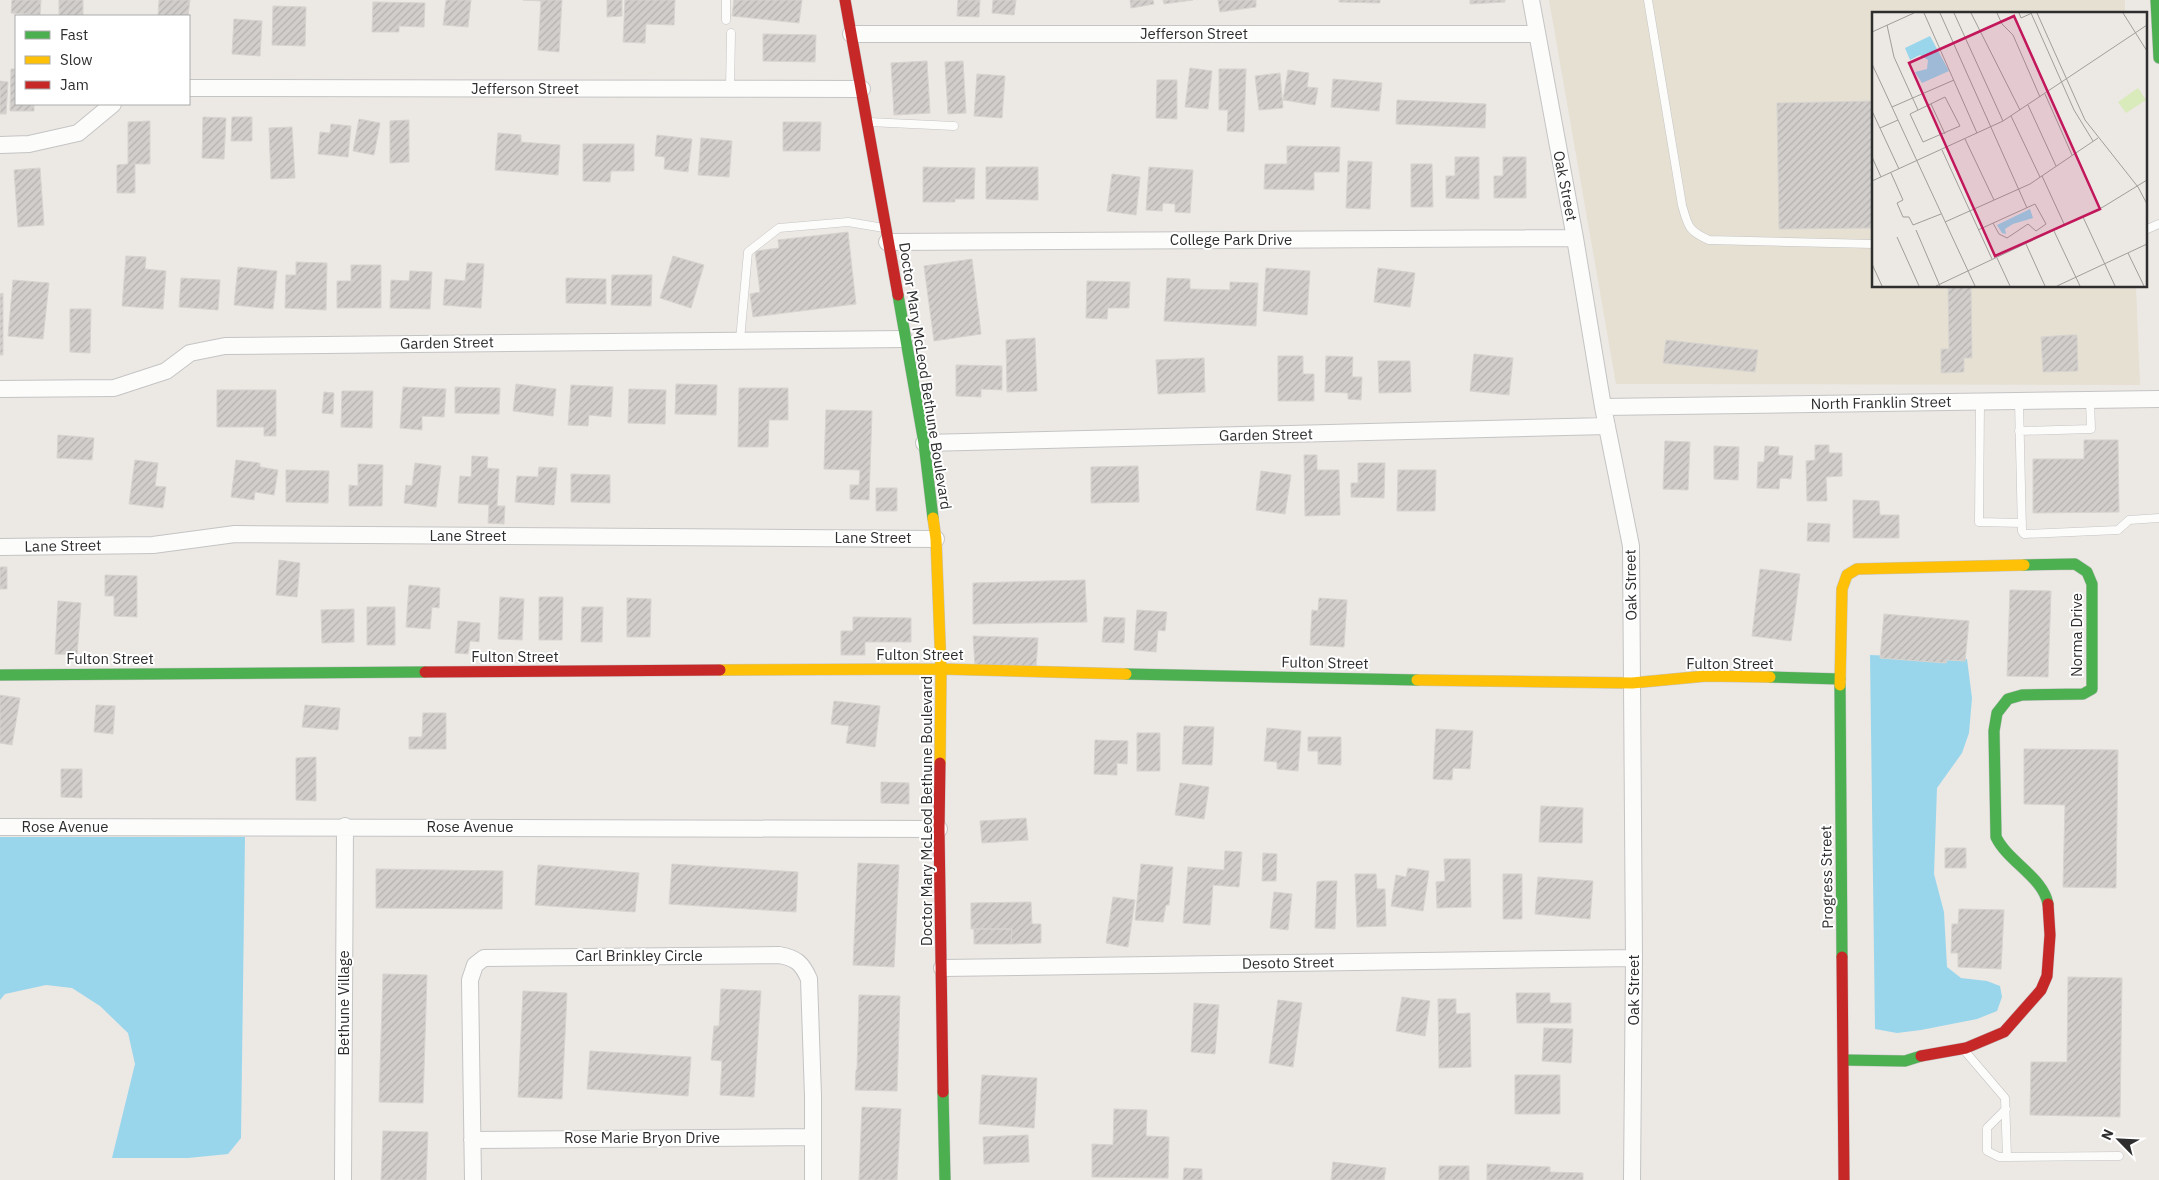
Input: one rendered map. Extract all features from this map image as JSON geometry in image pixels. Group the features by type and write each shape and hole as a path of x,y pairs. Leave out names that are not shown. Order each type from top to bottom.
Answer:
{"street":[{"name":"Doctor Mary McLeod Bethune Boulevard","path":"845,0 924,443 936,539 942,669 939,829 945,1180"},
{"name":"Oak Street","path":"1531,0 1575,238 1603,407 1631,546 1634,958 1632,1180"},
{"path":"2156,0 2159,58"},
{"name":"Jefferson Street","path":"851,34 1536,34"},
{"name":"Jefferson Street","path":"190,88 862,89"},
{"path":"0,145 29,144 78,133 112,105"},
{"name":"College Park Drive","path":"886,235 1575,238"},
{"name":"Garden Street","path":"0,389 114,388 166,371 190,353 225,346 904,339"},
{"name":"North Franklin Street","path":"1603,407 2159,400"},
{"name":"Garden Street","path":"924,443 1607,426"},
{"name":"Lane Street","path":"0,547 153,545 235,534 936,539"},
{"name":"Norma Drive","path":"1847,575 1857,569 2075,564 2087,572 2092,584 2092,689 2084,694 2022,695 2008,699 1997,713 1994,731 1996,837 2002,849 2041,887 2048,901 2050,935 2047,976 2041,990 2004,1032 1963,1049"},
{"name":"Progress Street","path":"1844,1180 1840,680 1842,589 1847,575"},
{"name":"Fulton Street","path":"0,675 942,669 1330,679 1632,683 1706,676 1840,680"},
{"name":"Rose Avenue","path":"0,827 345,826 939,829"},
{"name":"Bethune Village","path":"343,1180 345,826"},
{"name":"Carl Brinkley Circle","path":"472,1180 470,980 475,965 484,958 779,955 791,957 803,966 809,979 813,1180"},
{"name":"Desoto Street","path":"942,968 1634,958"},
{"path":"1844,1060 1905,1061 1929,1054 1963,1049"},
{"name":"Rose Marie Bryon Drive","path":"472,1140 813,1137"}],"lane":[{"path":"726,0 726,20"},
{"path":"1648,0 1682,205 1689,228 1696,235 1709,240 1872,244"},
{"path":"730,89 731,33"},
{"path":"868,122 954,126"},
{"path":"740,340 748,252 760,241 779,228 822,223 848,222 886,235"},
{"path":"2146,230 2159,224"},
{"path":"2020,431 2091,429 2090,400"},
{"path":"1980,402 1979,522 2022,523"},
{"path":"2019,402 2022,531 2026,534 2118,530 2129,520 2159,518"},
{"path":"1963,1049 2005,1098 2007,1157"},
{"path":"2006,1109 1987,1128 1987,1150 1999,1157 2119,1156"}],"shaded area":[{"path":"1549,0 2125,0 2125,12 1872,12 1872,288 2136,288 2140,385 1616,384"}],"water":[{"path":"1870,655 1967,659 1972,698 1969,733 1962,753 1937,788 1934,874 1944,912 1947,967 1961,978 1987,981 2000,986 2002,997 1997,1011 1977,1019 1897,1033 1875,1029"},
{"path":"0,837 245,837 241,1138 228,1154 188,1158 112,1158 135,1064 128,1033 100,1006 72,988 46,985 5,994 0,1000"}],"building":[{"path":"12,0 41,0 40,15 11,13"},
{"path":"59,0 83,0 83,15 59,15"},
{"path":"159,0 190,0 188,15 158,15"},
{"path":"446,0 471,0 468,27 443,25"},
{"path":"523,0 562,0 559,52 538,50 541,1"},
{"path":"607,0 622,0 622,16 607,17"},
{"path":"625,0 675,0 674,25 646,24 645,43 623,42"},
{"path":"734,0 802,0 799,23 732,16"},
{"path":"958,0 980,0 979,17 957,16"},
{"path":"993,0 1016,0 1014,15 992,13"},
{"path":"1130,0 1153,0 1154,4 1131,8"},
{"path":"1163,0 1193,0 1164,4"},
{"path":"1218,0 1256,0 1256,7 1220,12"},
{"path":"1339,0 1380,0 1380,3 1339,2"},
{"path":"1470,0 1505,0 1505,2 1470,4"},
{"path":"373,2 425,3 424,27 399,26 399,32 372,32"},
{"path":"273,6 306,7 305,46 272,45"},
{"path":"234,19 262,21 260,56 232,54"},
{"path":"763,34 816,35 815,62 763,61"},
{"path":"927,61 930,113 894,115 891,63"},
{"path":"963,61 966,113 948,114 945,62"},
{"path":"1190,68 1212,71 1208,109 1185,107"},
{"path":"11,69 15,69 15,105 34,105 34,111 10,111"},
{"path":"1219,69 1246,69 1244,132 1227,131 1228,110 1219,110"},
{"path":"1288,70 1309,73 1307,87 1318,88 1315,105 1283,100"},
{"path":"1280,73 1283,108 1259,110 1255,76"},
{"path":"977,74 1005,76 1002,118 974,116"},
{"path":"1333,79 1382,83 1379,111 1331,107"},
{"path":"1157,80 1177,80 1177,119 1156,118"},
{"path":"0,81 8,82 6,114 0,114"},
{"path":"1397,100 1486,104 1485,128 1396,124"},
{"path":"1872,101 1872,228 1779,229 1777,103"},
{"path":"203,117 226,118 224,159 202,158"},
{"path":"232,117 252,117 252,141 231,141"},
{"path":"359,119 380,123 374,155 353,151"},
{"path":"409,120 409,162 390,163 390,121"},
{"path":"150,121 150,164 135,164 135,193 117,193 117,165 128,164 128,122"},
{"path":"783,122 821,122 820,151 783,151"},
{"path":"331,124 351,126 348,157 318,154 320,132 330,133"},
{"path":"292,127 295,178 271,179 269,128"},
{"path":"498,133 521,135 521,142 560,145 558,175 495,170"},
{"path":"657,135 692,139 688,172 664,169 665,157 655,156"},
{"path":"701,138 732,141 729,177 698,175"},
{"path":"583,144 634,144 634,171 611,171 610,182 583,181"},
{"path":"1287,146 1340,147 1339,172 1314,172 1314,190 1264,189 1265,164 1287,164"},
{"path":"1455,157 1479,157 1479,199 1446,198 1446,176 1455,176"},
{"path":"1503,157 1526,157 1526,198 1494,198 1494,176 1503,176"},
{"path":"1348,161 1372,162 1370,209 1346,208"},
{"path":"1411,164 1432,164 1433,207 1411,207"},
{"path":"923,167 975,168 974,199 955,199 955,202 923,202"},
{"path":"986,167 1038,167 1038,200 986,199"},
{"path":"1149,167 1193,170 1190,213 1175,212 1175,204 1163,203 1162,211 1146,210"},
{"path":"40,168 44,225 18,227 14,170"},
{"path":"1112,174 1140,177 1136,215 1107,211"},
{"path":"848,232 856,304 753,317 750,294 760,292 755,251 779,248 778,240"},
{"path":"126,256 146,257 145,269 166,271 163,309 122,306"},
{"path":"673,256 704,265 691,308 660,298"},
{"path":"972,259 981,334 934,341 924,266"},
{"path":"296,262 327,263 326,310 285,308 286,275 296,275"},
{"path":"467,263 484,264 481,308 443,305 445,279 465,281"},
{"path":"351,265 381,265 381,308 337,308 337,281 351,281"},
{"path":"238,267 277,271 273,309 234,305"},
{"path":"1266,268 1310,271 1307,315 1263,311"},
{"path":"1378,268 1415,273 1410,307 1374,302"},
{"path":"410,271 432,272 430,309 390,308 391,280 409,281"},
{"path":"612,275 652,275 651,306 611,305"},
{"path":"181,278 220,280 218,310 179,307"},
{"path":"566,278 606,279 606,304 566,303"},
{"path":"1167,278 1190,279 1190,289 1230,290 1230,282 1258,283 1256,326 1164,321"},
{"path":"13,280 49,283 43,339 8,336"},
{"path":"1087,281 1130,282 1129,308 1108,308 1107,319 1086,318"},
{"path":"1948,288 1971,288 1972,358 1964,358 1964,372 1941,373 1941,349 1949,349"},
{"path":"3,293 3,355 0,355 0,294"},
{"path":"70,309 91,309 90,353 70,352"},
{"path":"2077,335 2078,371 2043,372 2041,337"},
{"path":"1035,338 1037,391 1007,392 1006,340"},
{"path":"1666,340 1758,350 1755,372 1663,363"},
{"path":"1474,354 1513,358 1509,395 1470,391"},
{"path":"1278,356 1303,356 1303,374 1314,374 1314,401 1278,401"},
{"path":"1326,356 1353,357 1352,377 1362,377 1361,400 1348,399 1348,393 1325,392"},
{"path":"1204,358 1205,392 1158,394 1156,360"},
{"path":"1378,361 1410,361 1411,392 1379,393"},
{"path":"956,365 1002,366 1002,390 981,389 981,397 956,396"},
{"path":"516,384 556,389 553,416 513,411"},
{"path":"676,384 717,385 716,415 675,414"},
{"path":"571,385 613,387 611,417 589,415 588,426 568,425"},
{"path":"403,387 446,389 444,417 422,416 422,430 400,428"},
{"path":"455,387 500,388 499,414 455,413"},
{"path":"739,388 788,388 788,420 769,420 768,447 738,447"},
{"path":"629,389 666,390 665,424 628,423"},
{"path":"217,390 276,390 276,436 264,436 264,427 217,427"},
{"path":"342,391 373,391 372,428 341,427"},
{"path":"324,392 334,393 333,414 322,413"},
{"path":"826,410 872,411 869,500 850,499 850,485 859,485 860,470 824,469"},
{"path":"58,435 94,438 92,460 57,458"},
{"path":"2084,440 2118,440 2119,512 2033,513 2033,459 2084,459"},
{"path":"1665,441 1690,442 1688,490 1663,489"},
{"path":"1815,445 1829,445 1829,453 1842,453 1842,476 1826,477 1827,501 1807,501 1806,461 1815,460"},
{"path":"1714,446 1739,447 1738,480 1714,479"},
{"path":"1765,446 1779,447 1778,455 1793,456 1791,479 1780,478 1779,489 1757,488 1758,462 1764,462"},
{"path":"1304,455 1317,455 1317,470 1339,470 1340,515 1305,516"},
{"path":"472,456 488,457 487,468 499,469 497,506 505,506 504,524 488,523 489,505 458,503 460,476 471,477"},
{"path":"135,460 158,463 155,486 166,487 163,508 129,504"},
{"path":"236,460 260,463 260,467 278,470 274,495 255,492 254,500 231,497"},
{"path":"415,463 441,466 436,507 404,503 406,485 412,486"},
{"path":"1358,463 1385,463 1384,498 1351,497 1351,483 1358,483"},
{"path":"358,464 383,465 382,506 349,506 349,485 358,486"},
{"path":"1138,466 1139,502 1091,503 1091,467"},
{"path":"539,467 557,468 554,505 515,502 517,476 538,477"},
{"path":"286,470 329,471 328,503 286,502"},
{"path":"1398,470 1436,470 1435,511 1397,511"},
{"path":"1261,471 1291,475 1285,514 1256,510"},
{"path":"571,474 610,475 610,503 571,502"},
{"path":"876,488 897,488 897,511 876,511"},
{"path":"1853,500 1879,501 1880,515 1899,515 1899,538 1853,538"},
{"path":"1808,523 1830,524 1829,542 1807,541"},
{"path":"279,560 300,563 297,597 276,595"},
{"path":"0,567 7,567 7,589 0,589"},
{"path":"1760,569 1800,574 1791,641 1752,636"},
{"path":"105,575 137,576 137,617 114,616 114,596 105,596"},
{"path":"1085,580 1087,622 973,624 973,583"},
{"path":"409,585 440,588 439,608 432,607 430,629 406,627"},
{"path":"2010,590 2051,591 2048,677 2007,676"},
{"path":"500,597 524,599 522,640 498,639"},
{"path":"539,597 563,597 562,640 539,640"},
{"path":"627,598 651,599 650,637 627,637"},
{"path":"1319,598 1347,600 1344,647 1310,645 1312,610 1318,611"},
{"path":"58,601 81,603 77,655 55,654"},
{"path":"367,607 395,607 395,645 367,645"},
{"path":"582,607 603,607 602,642 581,642"},
{"path":"354,609 354,642 322,643 321,610"},
{"path":"1137,610 1167,612 1165,631 1158,630 1156,652 1134,650"},
{"path":"1884,614 1969,621 1965,661 1947,660 1946,663 1880,658"},
{"path":"853,617 911,618 911,642 865,642 865,655 841,655 841,631 853,631"},
{"path":"1104,617 1125,618 1124,643 1102,642"},
{"path":"458,621 480,623 479,642 470,641 468,654 455,653"},
{"path":"973,636 1038,638 1036,667 975,666"},
{"path":"0,695 20,698 12,745 0,743"},
{"path":"834,701 880,706 875,747 846,743 849,726 831,724"},
{"path":"96,705 115,706 113,734 94,732"},
{"path":"305,705 340,708 338,730 302,727"},
{"path":"423,713 446,713 446,749 409,749 409,737 422,737"},
{"path":"1184,726 1214,727 1212,765 1182,764"},
{"path":"1267,728 1301,731 1298,771 1277,769 1277,762 1264,761"},
{"path":"1436,729 1473,731 1470,769 1453,768 1452,780 1433,779"},
{"path":"1137,733 1160,733 1160,771 1137,771"},
{"path":"1308,737 1341,737 1341,765 1318,764 1318,751 1308,751"},
{"path":"1095,740 1128,741 1127,764 1117,763 1117,775 1094,774"},
{"path":"2024,749 2118,750 2116,888 2063,887 2065,805 2024,804"},
{"path":"316,757 316,801 296,800 296,758"},
{"path":"61,769 82,769 82,798 61,797"},
{"path":"881,782 909,783 909,804 881,803"},
{"path":"1180,783 1209,787 1204,819 1175,815"},
{"path":"1541,806 1583,808 1582,843 1539,842"},
{"path":"1026,818 1028,840 982,843 980,821"},
{"path":"1945,848 1966,848 1966,868 1945,868"},
{"path":"1225,851 1242,852 1239,887 1213,885 1210,925 1183,923 1188,867 1224,870"},
{"path":"1263,853 1277,854 1276,881 1262,881"},
{"path":"1444,859 1470,859 1471,907 1437,908 1436,882 1445,881"},
{"path":"858,863 899,865 894,967 853,965"},
{"path":"672,864 798,872 796,912 669,904"},
{"path":"1141,864 1173,867 1169,905 1166,905 1163,922 1135,920"},
{"path":"538,865 639,873 635,912 535,905"},
{"path":"1408,868 1429,871 1423,911 1391,906 1396,875 1406,877"},
{"path":"376,869 503,871 502,909 376,908"},
{"path":"1355,874 1376,874 1377,889 1385,889 1386,926 1357,927"},
{"path":"1503,874 1522,874 1522,919 1503,919"},
{"path":"1538,877 1593,881 1590,919 1535,914"},
{"path":"1337,881 1335,929 1315,928 1317,882"},
{"path":"1274,892 1292,894 1288,930 1270,928"},
{"path":"1113,897 1135,900 1128,947 1106,943"},
{"path":"1031,902 1032,924 1041,924 1041,943 1011,944 1012,929 971,929 971,903"},
{"path":"1959,909 2004,910 2001,969 1958,967 1958,953 1951,953 1952,924 1958,924"},
{"path":"974,929 1012,929 1011,944 974,944"},
{"path":"383,974 427,975 423,1103 379,1102"},
{"path":"2068,977 2122,978 2120,1117 2030,1115 2031,1062 2067,1062"},
{"path":"721,989 761,991 754,1097 720,1095 722,1061 711,1060 714,1026 719,1026"},
{"path":"523,991 567,993 562,1099 518,1097"},
{"path":"1516,993 1550,993 1550,1003 1571,1003 1571,1023 1517,1023"},
{"path":"859,995 900,996 897,1091 855,1090"},
{"path":"1402,997 1430,1001 1425,1036 1396,1031"},
{"path":"1438,999 1456,999 1456,1014 1470,1013 1471,1067 1439,1068"},
{"path":"1278,1000 1302,1003 1293,1067 1269,1063"},
{"path":"1194,1003 1219,1005 1215,1054 1191,1052"},
{"path":"1544,1028 1573,1029 1571,1063 1542,1061"},
{"path":"590,1051 691,1057 688,1096 587,1089"},
{"path":"982,1075 1037,1078 1034,1128 979,1124"},
{"path":"1515,1075 1560,1075 1560,1114 1515,1114"},
{"path":"862,1107 901,1109 897,1180 859,1180"},
{"path":"1114,1109 1147,1110 1146,1136 1169,1137 1168,1178 1092,1177 1092,1144 1113,1145"},
{"path":"383,1131 428,1132 426,1180 381,1180"},
{"path":"1028,1135 1029,1162 984,1164 983,1137"},
{"path":"1333,1162 1386,1168 1384,1180 1331,1180"},
{"path":"1487,1164 1550,1167 1550,1172 1583,1173 1583,1180 1487,1180"},
{"path":"1439,1166 1469,1166 1469,1180 1439,1180"},
{"path":"1184,1168 1202,1169 1202,1180 1183,1180"}],"traffic: fast":[{"path":"2156,0 2159,58"},
{"path":"898,295 924,443 933,518"},
{"path":"2024,565 2075,564 2087,572 2092,584 2092,689 2083,694 2022,695 2008,699 1997,713 1994,731 1996,837 2008,854 2033,878 2045,894 2048,904"},
{"path":"0,675 425,672"},
{"path":"1126,674 1417,680"},
{"path":"1770,677 1840,679"},
{"path":"1840,685 1842,957"},
{"path":"1844,1060 1905,1061 1921,1056"},
{"path":"943,1092 945,1180"}],"traffic: slow":[{"path":"933,518 936,539 941,669 940,763"},
{"path":"1840,685 1842,589 1847,575 1857,569 2024,565"},
{"path":"720,670 941,669 1126,674"},
{"path":"1417,680 1632,683 1706,676 1770,677"}],"traffic: jam":[{"path":"845,0 898,295"},
{"path":"425,672 720,670"},
{"path":"940,763 939,829 943,1092"},
{"path":"1921,1056 1966,1048 2004,1032 2041,990 2047,976 2050,935 2048,904"},
{"path":"1842,957 1844,1180"}]}
